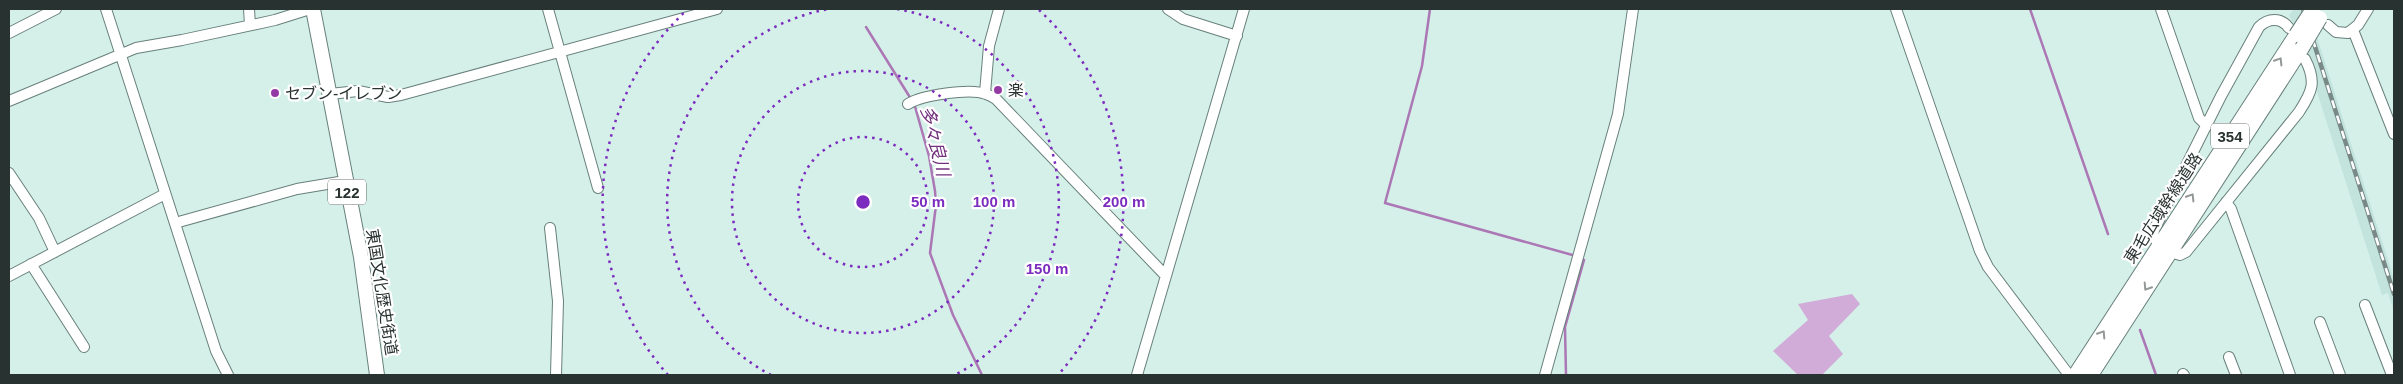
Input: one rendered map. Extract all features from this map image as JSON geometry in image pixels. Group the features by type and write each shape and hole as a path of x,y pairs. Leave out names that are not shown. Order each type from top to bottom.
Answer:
{"highway":[{"name":"東国文化歴史街道","path":"311,9 330,94 345,181 361,257 377,375"},
{"name":"東毛広域幹線道路","path":"2091,375 2165,249 2298,42 2322,15"},
{"name":"東毛広域幹線道路","path":"2075,375 2165,249"}],"street":[{"path":"9,33 56,9"},
{"path":"106,9 216,351 228,375"},
{"path":"249,9 250,25"},
{"path":"9,101 136,48 250,25 311,9"},
{"path":"548,9 598,188"},
{"path":"330,94 358,91 388,97 402,95 717,9"},
{"path":"985,93 989,46 999,9"},
{"path":"1168,9 1183,19 1237,36"},
{"path":"1136,375 1244,9"},
{"path":"1545,375 1618,114 1633,9"},
{"path":"1896,9 1980,251 1988,267 2069,375"},
{"path":"2161,9 2200,118 2207,126"},
{"path":"2322,15 2333,30 2342,34 2353,30 2368,9"},
{"path":"2276,20 2283,22 2298,42 2312,75 2308,98 2186,252 2180,255 2165,249 2153,237 2154,230 2221,96 2262,25 2276,20"},
{"path":"2353,30 2394,134"},
{"path":"908,104 916,98 985,93 1003,106 1165,275"},
{"path":"9,173 40,218 55,252"},
{"path":"175,222 297,189 345,181"},
{"path":"9,276 165,194"},
{"path":"2226,202 2231,208 2290,375"},
{"path":"550,228 558,301 556,375"},
{"path":"31,264 84,347"},
{"path":"2365,306 2392,375"},
{"path":"2320,322 2340,375"},
{"path":"2229,357 2236,375"}],"shaded area":[{"path":"2294,9 2308,9 2394,279 2394,312 2388,293 2382,295 2317,92 2312,64 2289,15"},
{"path":"1852,294 1860,304 1829,336 1843,354 1822,375 1798,375 1773,351 1808,320 1798,304"}],"waterway":[{"path":"1430,9 1422,66 1385,203 1576,256"},
{"path":"2030,9 2108,234"},
{"name":"多々良川","path":"866,27 911,99"},
{"name":"多々良川","path":"914,103 929,156 935,191 936,205 930,253 953,315 982,375"},
{"path":"1566,375 1565,327 1584,260 1581,259"},
{"path":"2140,330 2156,375"}],"railway":[{"path":"2303,9 2394,294"}],"place":[{"name":"楽","path":"998,90"},
{"name":"セブン-イレブン","path":"275,93"}]}
